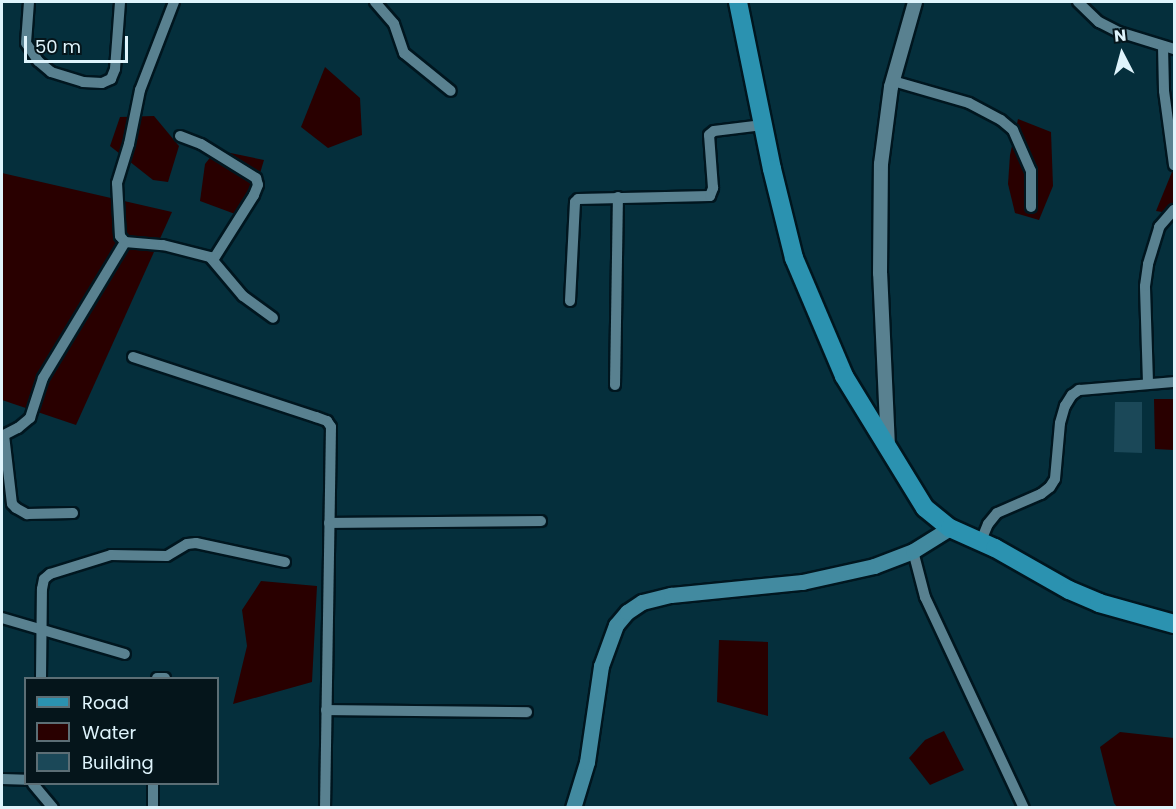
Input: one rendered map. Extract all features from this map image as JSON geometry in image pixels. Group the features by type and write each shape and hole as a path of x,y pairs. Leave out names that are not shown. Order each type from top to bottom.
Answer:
{"main road":[{"path":"738,2 763,125 794,258 807,294 844,376 925,508 950,528 981,541 1069,590 1099,603 1174,624"},
{"path":"573,807 587,762 601,666 616,625 627,612 642,602 671,595 802,582 840,575 874,566 913,551 950,528"}],"street":[{"path":"29,2 26,43 38,61 51,72 83,82 102,83 111,79 115,69 120,2"},
{"path":"174,2 140,90 129,144 117,183 120,236 125,242 163,245 213,260 243,296 273,318"},
{"path":"375,2 394,24 404,53 451,90"},
{"path":"888,449 879,193 885,126 893,81 915,2"},
{"path":"1078,2 1099,22 1138,40 1174,49"},
{"path":"1163,46 1164,91 1174,165"},
{"path":"893,81 969,103 1013,130 1031,171 1031,207"},
{"path":"570,301 575,202 583,197 710,196 712,188 709,135 714,131 763,125"},
{"path":"180,136 212,149 256,178 258,185 213,260"},
{"path":"615,385 618,197"},
{"path":"1148,383 1145,286 1148,264 1159,227 1174,210"},
{"path":"73,513 27,514 12,504 3,436 30,418 43,378 125,242"},
{"path":"133,357 327,421 331,427 325,807"},
{"path":"981,541 988,524 997,513 1041,494 1050,487 1055,479 1060,423 1065,406 1072,395 1080,390 1174,382"},
{"path":"329,523 541,521"},
{"path":"41,677 44,579 50,574 96,558 111,555 160,557 187,544 204,542 285,562"},
{"path":"913,551 925,597 1024,807"},
{"path":"2,618 125,654"},
{"path":"326,710 527,712"},
{"path":"2,780 24,780"},
{"path":"35,785 53,807"},
{"path":"153,785 153,807"}],"water":[{"path":"325,67 360,98 362,135 328,148 301,127"},
{"path":"154,116 179,146 168,182 153,180 110,146 120,117"},
{"path":"1018,119 1051,132 1053,186 1039,220 1015,213 1008,184 1010,155"},
{"path":"216,150 264,160 255,190 235,214 200,201 205,164"},
{"path":"1174,167 1174,214 1156,211"},
{"path":"2,173 172,212 76,425 2,400"},
{"path":"1154,399 1174,399 1174,450 1155,449"},
{"path":"261,581 317,586 312,682 233,704 247,646 242,610"},
{"path":"719,640 768,642 768,716 717,702"},
{"path":"944,731 964,770 930,785 909,758 925,740"},
{"path":"1120,732 1174,738 1174,807 1117,807 1114,803 1100,747"}],"building":[{"path":"1115,402 1142,402 1142,453 1114,452"}]}
